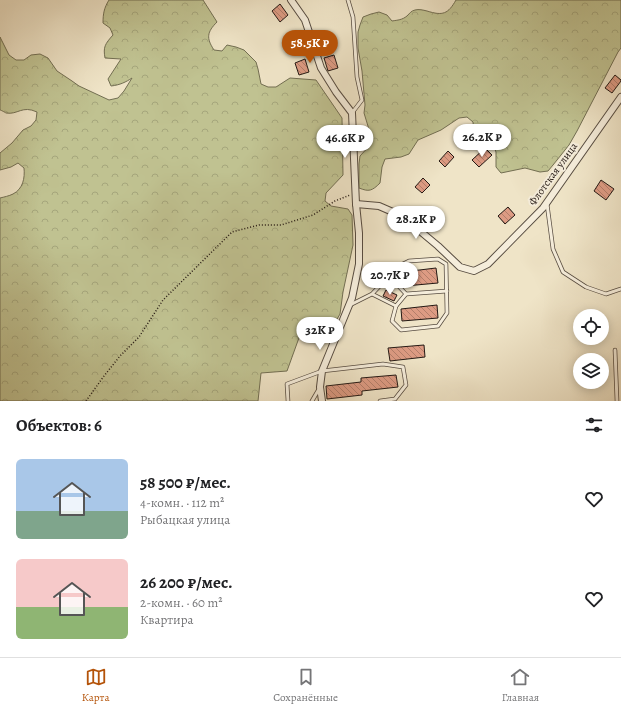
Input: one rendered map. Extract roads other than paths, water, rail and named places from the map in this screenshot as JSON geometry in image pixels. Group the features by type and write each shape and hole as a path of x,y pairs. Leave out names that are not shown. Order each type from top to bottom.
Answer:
{"street":[{"path":"291,0 305,20 321,68 336,92 352,113 355,193 359,234 359,264 350,305 322,371 320,387 322,401"},
{"name":"Флотская улица","path":"356,204 379,206 402,216 438,246 460,267 474,271 488,264 543,208 621,96"}],"lane":[{"path":"348,0 353,17 357,77 362,100 352,113"},
{"path":"546,202 553,249 563,272 586,287 606,294 621,289"},
{"path":"350,305 372,294 399,266 409,261 438,259 446,264 447,292 447,313 438,326 401,330 392,322 396,306 406,294 447,292"},
{"path":"390,276 406,294"},
{"path":"372,294 396,306"},
{"path":"615,350 617,401"},
{"path":"288,401 287,384 322,371 383,364 403,366 406,385 395,399 380,401"},
{"path":"312,401 320,387"}]}
